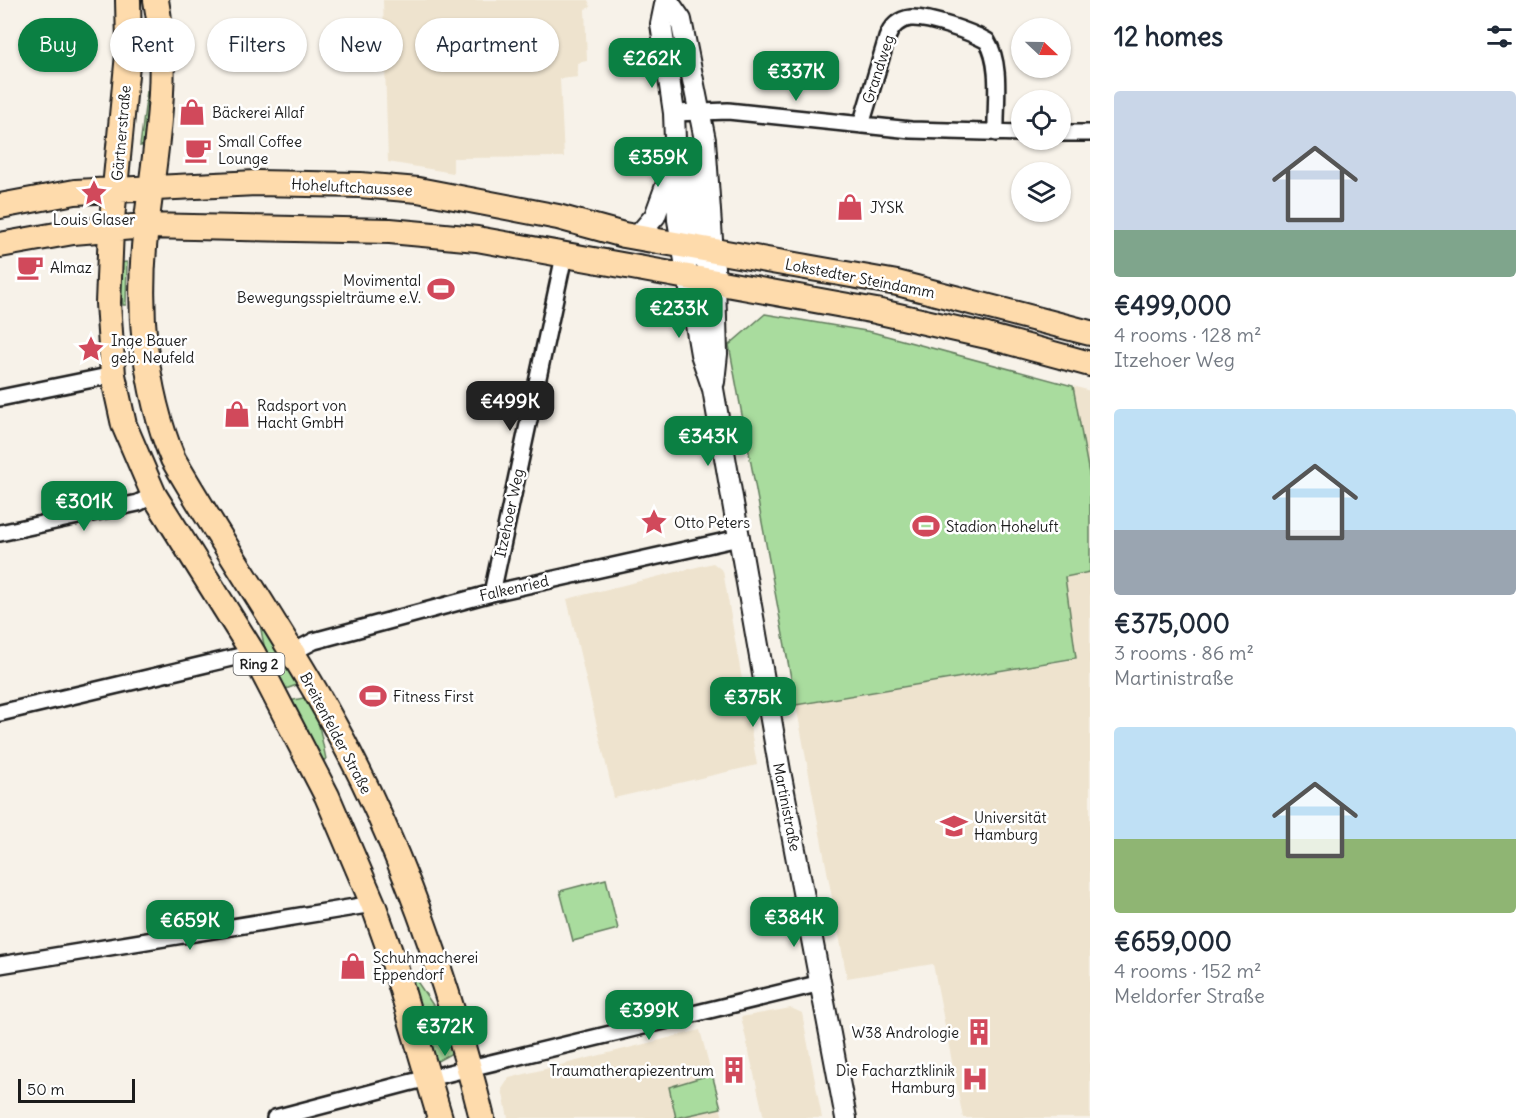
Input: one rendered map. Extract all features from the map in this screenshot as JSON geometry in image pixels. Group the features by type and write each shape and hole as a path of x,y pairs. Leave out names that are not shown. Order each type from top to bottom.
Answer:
{"main road":[{"name":"Gärtnerstraße","path":"111,229 127,67 128,0"},
{"name":"Ring 2","path":"146,225 158,140 161,60 156,0"},
{"name":"Hoheluftchaussee","path":"0,206 75,192 256,183 360,185 418,189 558,217 637,237 699,264"},
{"path":"0,245 73,232 146,225 390,231 477,239 564,256 699,264"},
{"name":"Breitenfelder Straße","path":"146,225 143,264 146,353 160,425 173,459 293,652 364,784 412,894 470,1069 482,1118"},
{"name":"Ring 2","path":"111,229 108,303 113,375 124,425 141,470 154,495 253,653 327,796 373,904 394,963 440,1118"},
{"name":"Lokstedter Steindamm","path":"699,264 897,283 1090,333"},
{"name":"Lokstedter Steindamm","path":"699,264 1090,364"}],"street":[{"path":"667,0 681,20 701,112 699,264"},
{"path":"667,0 661,24 674,113 678,220 699,264"},
{"name":"Grandweg","path":"861,125 891,28 909,18 923,19 987,41 992,49 995,64 996,133"},
{"name":"Grandweg","path":"674,113 728,111 910,130 1011,133"},
{"path":"674,113 689,158 693,220 699,264"},
{"path":"1071,133 1090,133"},
{"path":"637,237 647,227 658,208 676,154"},
{"name":"Itzehoer Weg","path":"492,593 564,256"},
{"name":"Martinistraße","path":"699,264 717,354 713,389"},
{"name":"Martinistraße","path":"699,264 701,354 713,389 783,791 846,1118"},
{"path":"0,398 113,375"},
{"path":"0,533 138,503 154,495"},
{"name":"Falkenried","path":"293,652 314,641 492,593 739,538"},
{"path":"0,712 253,653"},
{"path":"0,965 373,904"},
{"path":"275,1118 428,1078 821,983"}],"shaded area":[{"path":"383,0 588,0 591,7 585,9 587,61 577,63 578,77 560,79 564,157 453,158 453,173 388,162 385,72 403,72 403,18 384,18"},
{"path":"1073,386 1090,391 1090,479"},
{"path":"713,563 723,571 757,765 614,798 567,599"},
{"name":"Universität Hamburg","path":"1090,572 1090,1118 963,1118 933,964 847,978 796,705 1076,659 1064,577"},
{"path":"791,1008 802,1013 822,1118 764,1118 741,1017"},
{"path":"700,1030 723,1118 508,1118 502,1089 509,1078"}],"green space":[{"path":"149,89 147,145 140,146 147,91"},
{"path":"127,262 126,305 123,305 118,263"},
{"name":"Stadion Hoheluft","path":"765,314 872,332 1073,386 1090,479 1090,572 1065,577 1076,658 796,705 729,345"},
{"path":"258,615 302,683 283,690 266,655"},
{"path":"308,697 316,711 326,759 319,763 289,701"},
{"path":"606,879 618,929 573,941 560,891"},
{"path":"407,975 414,977 439,1014 454,1052 434,1063"},
{"path":"712,1074 721,1108 676,1118 669,1087"}],"place":[{"name":"Bäckerei Allaf","path":"192,112"},
{"name":"Small Coffee Lounge","path":"198,150"},
{"name":"Louis Glaser","path":"94,193"},
{"name":"JYSK","path":"850,207"},
{"name":"Almaz","path":"30,267"},
{"name":"Movimental Bewegungsspielträume e.V.","path":"441,289"},
{"name":"Inge Bauer geb. Neufeld","path":"91,349"},
{"name":"Radsport von Hacht GmbH","path":"237,414"},
{"name":"Otto Peters","path":"654,522"},
{"name":"Stadion Hoheluft","path":"926,526"},
{"name":"Fitness First","path":"373,696"},
{"name":"Universität Hamburg","path":"954,826"},
{"name":"Schuhmacherei Eppendorf","path":"353,966"},
{"name":"W38 Andrologie","path":"979,1032"},
{"name":"Traumatherapiezentrum","path":"734,1070"},
{"name":"Die Facharztklinik Hamburg","path":"975,1079"}]}
